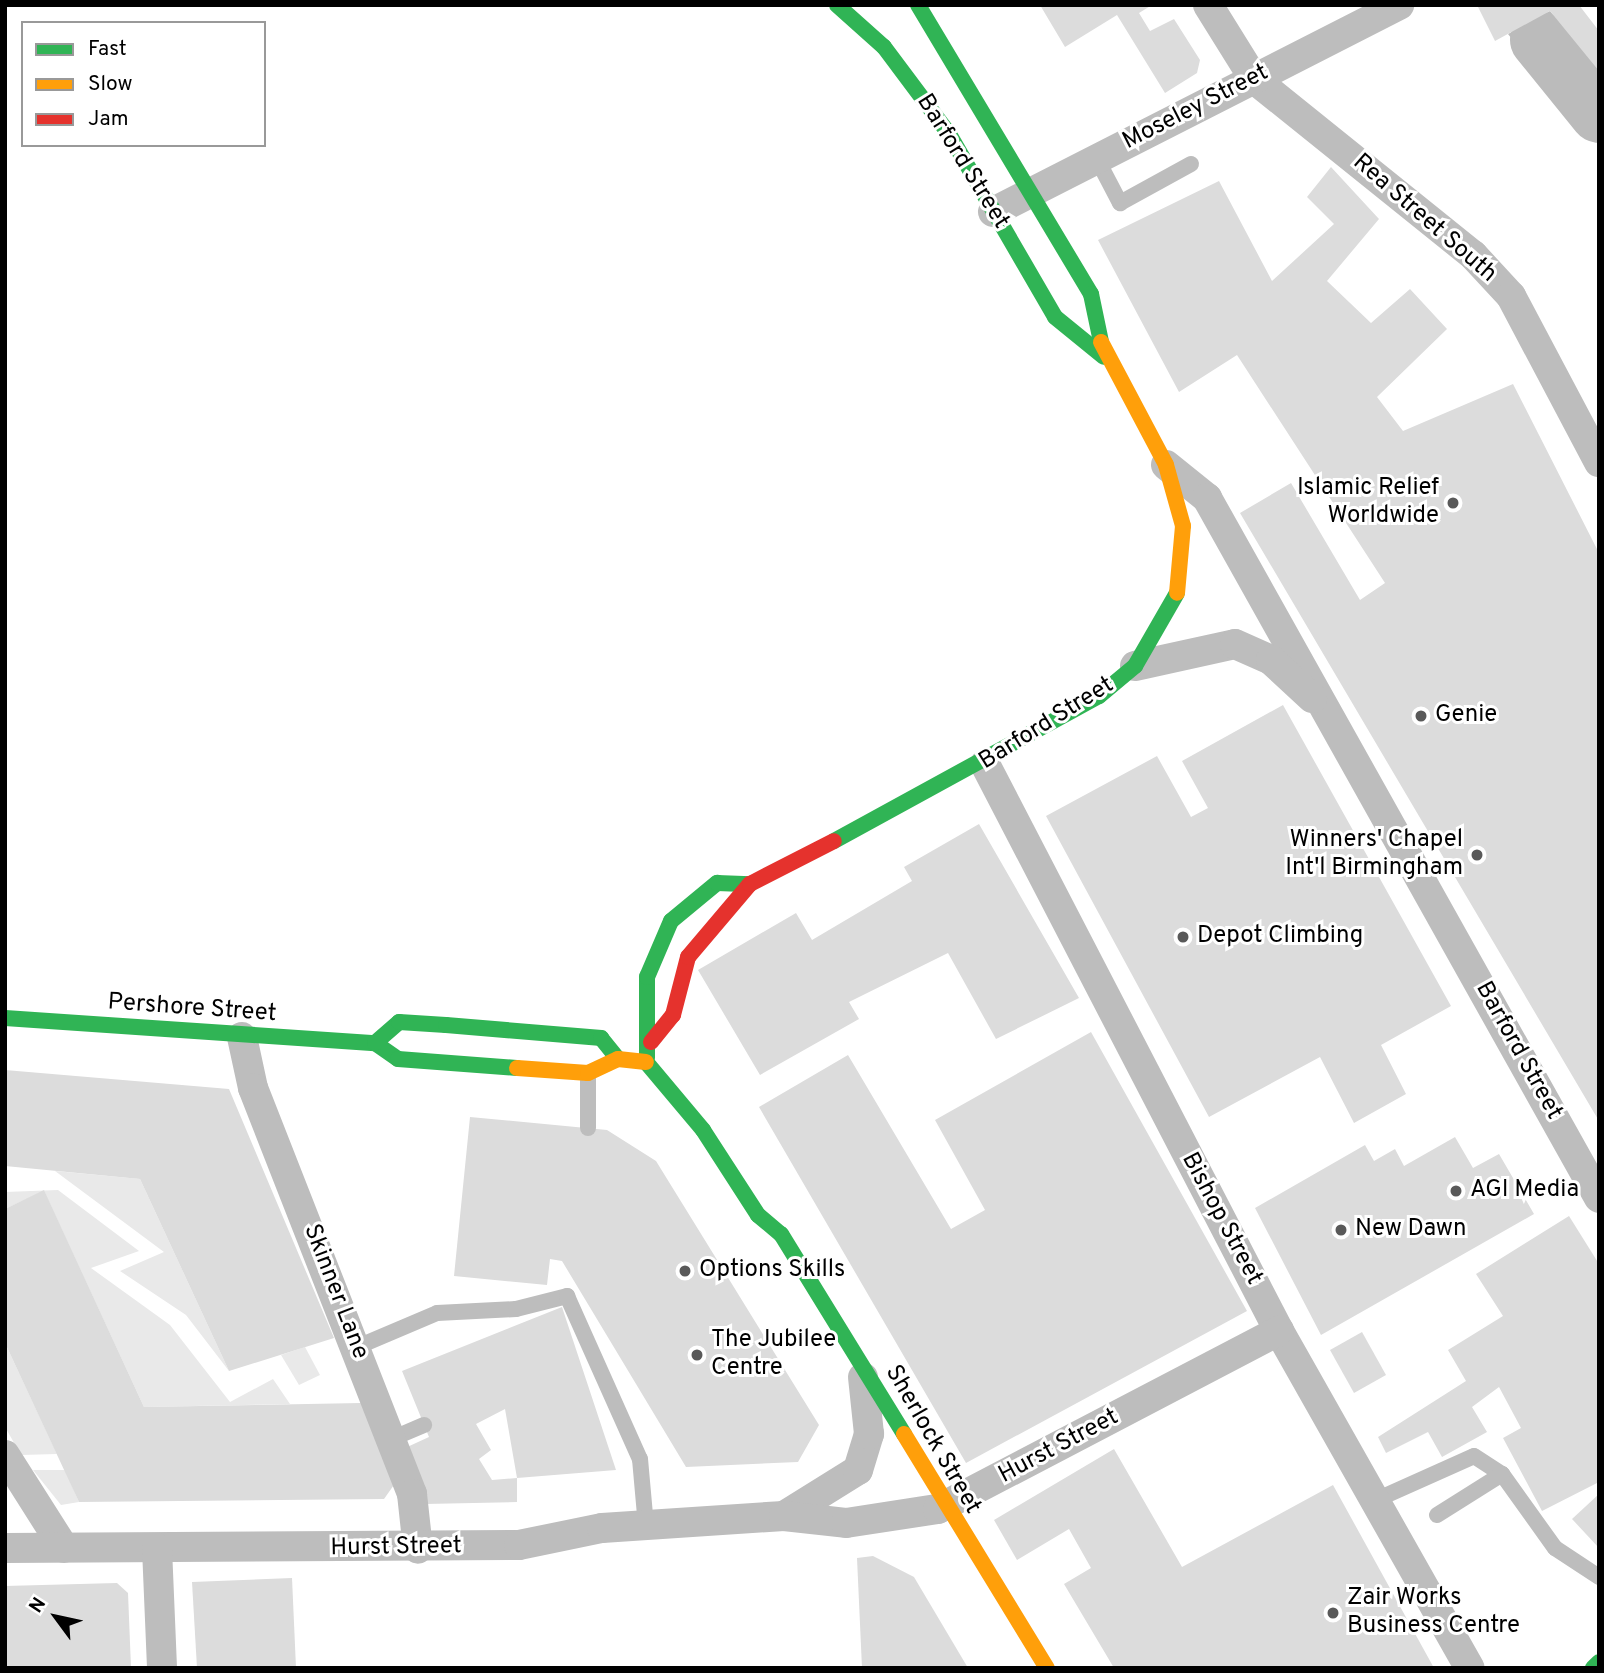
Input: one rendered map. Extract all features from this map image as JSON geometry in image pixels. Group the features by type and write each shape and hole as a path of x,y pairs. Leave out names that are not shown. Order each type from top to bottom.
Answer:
{"street":[{"name":"Barford Street","path":"837,5 884,47 919,92 1055,317 1104,356"},
{"name":"Barford Street","path":"918,5 1091,294 1104,356 1166,466 1207,498 1336,720 1599,1198"},
{"name":"Rea Street South","path":"1208,5 1254,79 1473,255 1511,296 1599,462"},
{"name":"Moseley Street","path":"993,212 1399,5"},
{"path":"1135,666 1161,632 1183,563 1183,526 1166,466"},
{"name":"Barford Street","path":"651,1042 673,1015 688,957 750,884 985,764 1099,696 1135,666 1212,646 1254,648 1336,720"},
{"name":"Bishop Street","path":"985,764 1279,1331 1378,1499 1470,1668"},
{"name":"Barford Street","path":"646,1062 651,1042 647,977 671,921 717,883 750,884"},
{"name":"Pershore Street","path":"5,1018 242,1037 376,1043 398,1059 588,1073 618,1059"},
{"path":"376,1043 399,1022 446,1025 601,1038 618,1059 646,1062"},
{"name":"Skinner Lane","path":"242,1037 253,1088 357,1347 412,1494 418,1549"},
{"name":"Sherlock Street","path":"646,1062 665,1080 670,1098 703,1130 758,1216 781,1234 1047,1668"},
{"name":"Sherlock Street","path":"665,1080 683,1080 693,1089"},
{"name":"Sherlock Street","path":"778,1206 781,1234"},
{"name":"Hurst Street","path":"5,1548 418,1549 519,1545 646,1526 784,1516 846,1523 946,1507 1279,1331"},
{"name":"Hurst Street","path":"784,1516 858,1470 870,1424 859,1360"},
{"path":"5,1455 64,1548"},
{"path":"157,1548 162,1668"},
{"path":"1592,1668 1599,1662"}],"lane":[{"path":"1097,159 1120,203 1191,164"},
{"path":"588,1073 588,1128"},
{"path":"357,1347 437,1313 516,1309 567,1296 640,1459 646,1526"},
{"path":"391,1439 424,1425"},
{"path":"1378,1499 1474,1456 1502,1474 1555,1548 1599,1577"},
{"path":"1437,1514 1502,1474"}],"shaded area":[{"path":"1550,11 1599,70 1599,93 1570,115 1508,34"},
{"path":"55,1171 140,1179 229,1371 186,1315 120,1271 164,1252"},
{"path":"58,1190 139,1251 91,1268 170,1325 230,1402 273,1379 290,1404 144,1407 44,1191 5,1209 5,1192"},
{"path":"5,1343 57,1454 21,1455 5,1427"},
{"path":"305,1347 320,1375 299,1385 281,1355"},
{"path":"33,1470 65,1470 79,1502 61,1505"}],"building":[{"path":"1040,5 1152,5 1139,13 1150,31 1174,19 1200,60 1197,73 1165,93 1117,15 1065,47"},
{"path":"1477,5 1579,5 1599,31 1599,71 1550,11 1495,41"},
{"path":"1331,167 1379,219 1327,281 1371,323 1410,289 1447,329 1377,397 1403,431 1513,384 1599,553 1599,1121 1240,513 1291,483 1360,600 1385,583 1237,355 1179,392 1098,240 1219,181 1272,281 1334,224 1307,197"},
{"path":"1283,705 1451,1006 1381,1045 1406,1094 1354,1123 1320,1057 1209,1117 1046,816 1157,756 1191,817 1208,808 1182,761"},
{"path":"979,824 1079,998 996,1039 948,953 849,1002 859,1019 760,1075 698,970 796,913 812,940 912,881 904,867"},
{"path":"1091,1032 1247,1311 966,1463 759,1107 848,1055 951,1229 985,1210 935,1120"},
{"path":"5,1070 229,1089 334,1338 229,1371 140,1179 5,1166"},
{"name":"The Jubilee Centre","path":"470,1117 607,1130 656,1161 819,1425 798,1462 686,1467 562,1261 550,1259 547,1285 454,1276"},
{"path":"1455,1137 1473,1168 1499,1154 1534,1214 1321,1335 1255,1208 1365,1145 1374,1161 1395,1149 1404,1166"},
{"path":"44,1190 144,1407 361,1403 396,1482 384,1499 79,1502 5,1343 5,1209"},
{"path":"1569,1216 1599,1264 1599,1482 1542,1511 1503,1438 1521,1428 1499,1387 1472,1407 1487,1432 1442,1457 1428,1432 1386,1453 1378,1437 1466,1381 1448,1350 1503,1316 1476,1274"},
{"path":"562,1307 616,1470 517,1478 517,1502 425,1504 405,1448 429,1437 402,1371","holes":["505,1409 517,1478 492,1480 479,1459 491,1450 476,1424"]},
{"path":"1362,1332 1386,1375 1354,1393 1330,1350"},
{"path":"1114,1449 1182,1567 1333,1485 1434,1668 1114,1668 1064,1584 1091,1568 1069,1529 1017,1560 994,1520"},
{"path":"1599,1494 1599,1548 1572,1519"},
{"path":"873,1556 914,1577 968,1668 862,1668 857,1558"},
{"path":"292,1578 296,1668 197,1668 192,1582"},
{"path":"117,1583 128,1593 131,1668 5,1668 5,1586"}],"waterway":[{"path":"1539,40 1599,114"}],"traffic: fast":[{"path":"837,5 884,47 949,134 1055,317 1104,357"},
{"path":"918,5 1091,294 1101,342"},
{"path":"834,841 1099,696 1135,666 1177,593"},
{"path":"647,1058 647,977 671,921 717,883 750,884"},
{"path":"5,1018 375,1043 398,1059 517,1068"},
{"path":"375,1043 399,1022 446,1025 601,1038 618,1059"},
{"path":"646,1062 703,1130 758,1215 781,1234 904,1434"},
{"path":"1593,1668 1599,1662"}],"traffic: slow":[{"path":"1101,342 1166,465 1183,526 1177,593"},
{"path":"517,1068 588,1073 618,1059 646,1062"},
{"path":"904,1434 1047,1668"}],"traffic: jam":[{"path":"651,1042 673,1015 688,957 750,884 834,841"}],"place":[{"name":"Islamic Relief Worldwide","path":"1453,503"},
{"name":"Genie","path":"1421,716"},
{"name":"Winners' Chapel Int'l Birmingham","path":"1477,855"},
{"name":"Depot Climbing","path":"1183,937"},
{"name":"AGI Media","path":"1456,1191"},
{"name":"New Dawn","path":"1341,1230"},
{"name":"Options Skills","path":"685,1271"},
{"name":"The Jubilee Centre","path":"697,1355"},
{"name":"Zair Works Business Centre","path":"1333,1613"}]}
